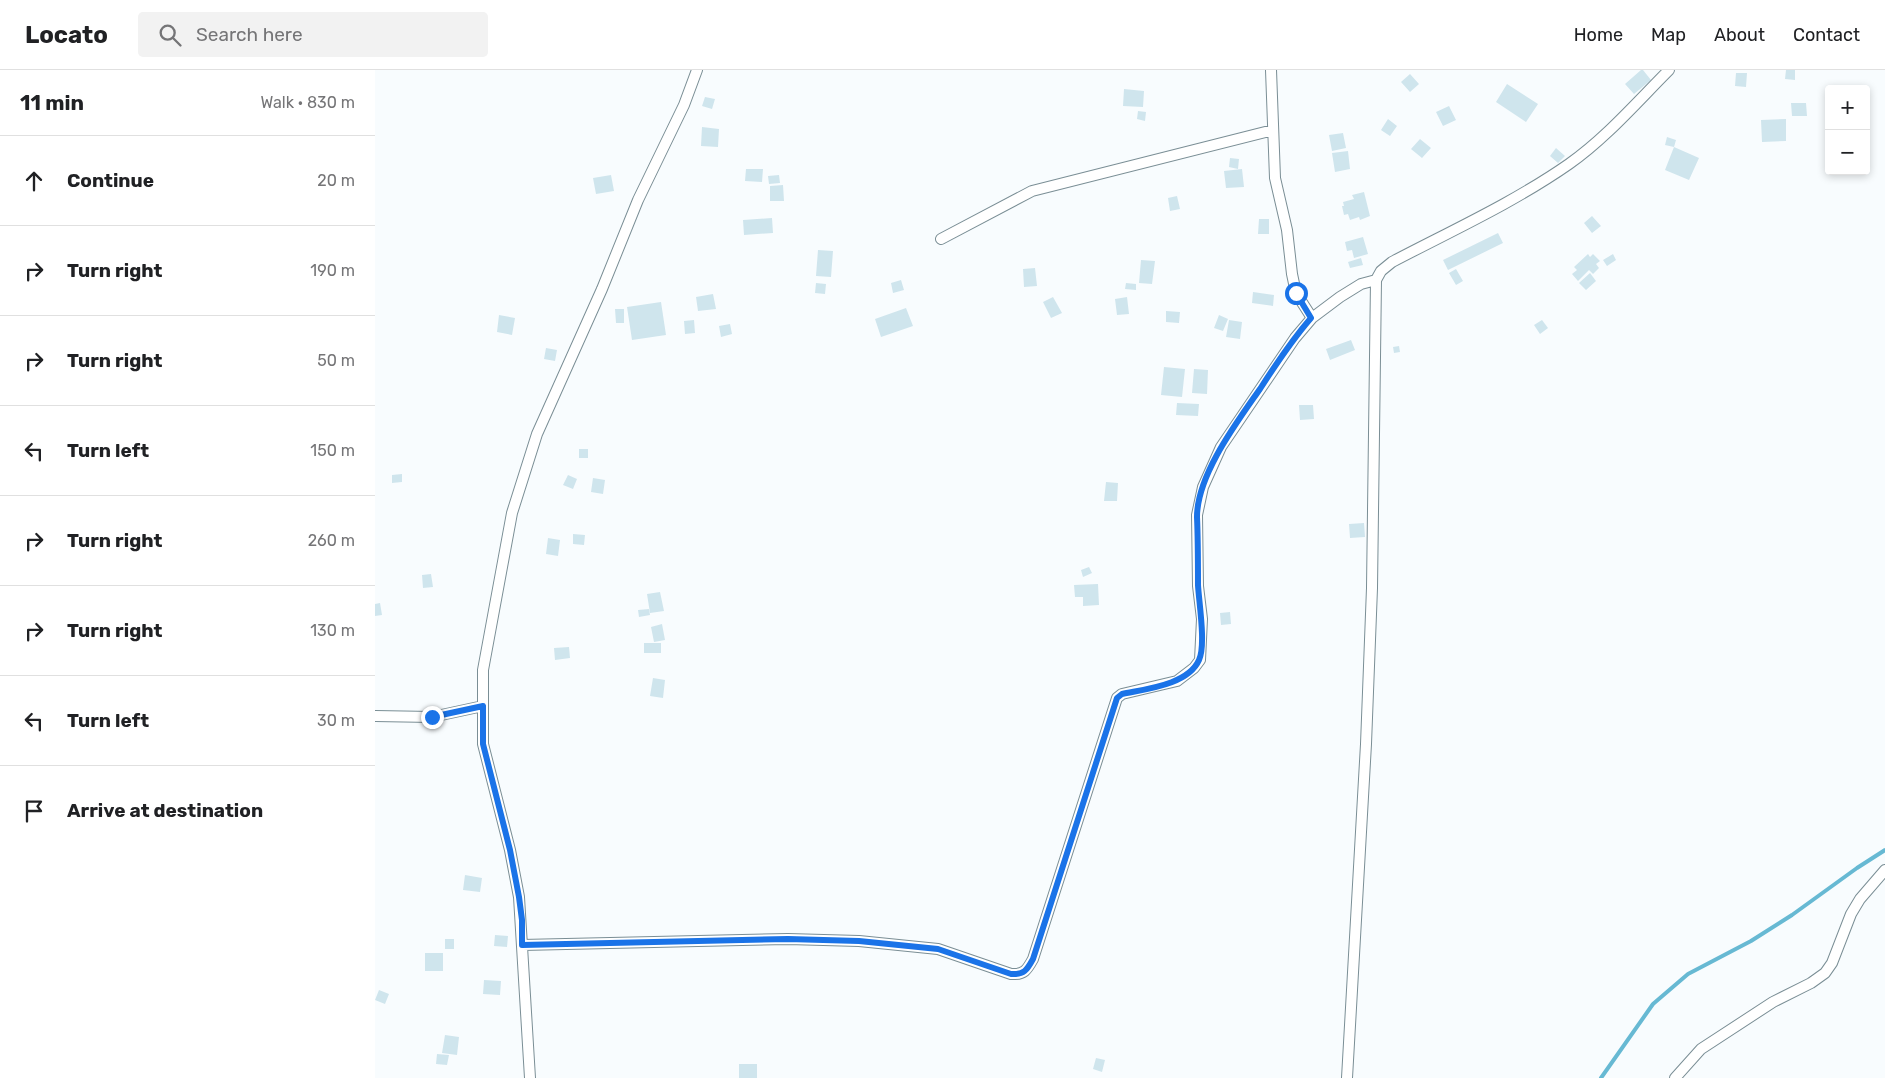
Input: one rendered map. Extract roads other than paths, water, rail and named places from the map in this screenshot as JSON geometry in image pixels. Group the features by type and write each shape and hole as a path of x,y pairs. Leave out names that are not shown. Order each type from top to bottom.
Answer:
{"street":[{"path":"530,1078 520,904 510,850 483,744 483,670 512,513 537,434 602,289 638,200 685,105 697,70"},
{"path":"1271,70 1275,178 1287,230 1296,293 1311,318"},
{"path":"1347,1078 1366,744 1372,588 1376,280 1381,271 1392,262 1511,201 1570,163 1605,135 1669,70"},
{"path":"941,239 1032,191 1273,130"},
{"path":"522,945 788,939 859,941 938,949 1011,974 1020,975 1026,971 1033,959 1117,698 1122,694 1177,681 1194,668 1200,660 1202,619 1197,515 1203,487 1225,440 1295,338 1311,318 1333,301 1361,284 1376,280"},
{"path":"375,716 432,717 483,706"},
{"path":"1675,1078 1701,1048 1773,1002 1811,983 1825,973 1832,963 1851,914 1859,899 1885,870"}],"waterway":[{"path":"1601,1078 1653,1004 1688,974 1751,941 1792,915 1885,850"}]}
